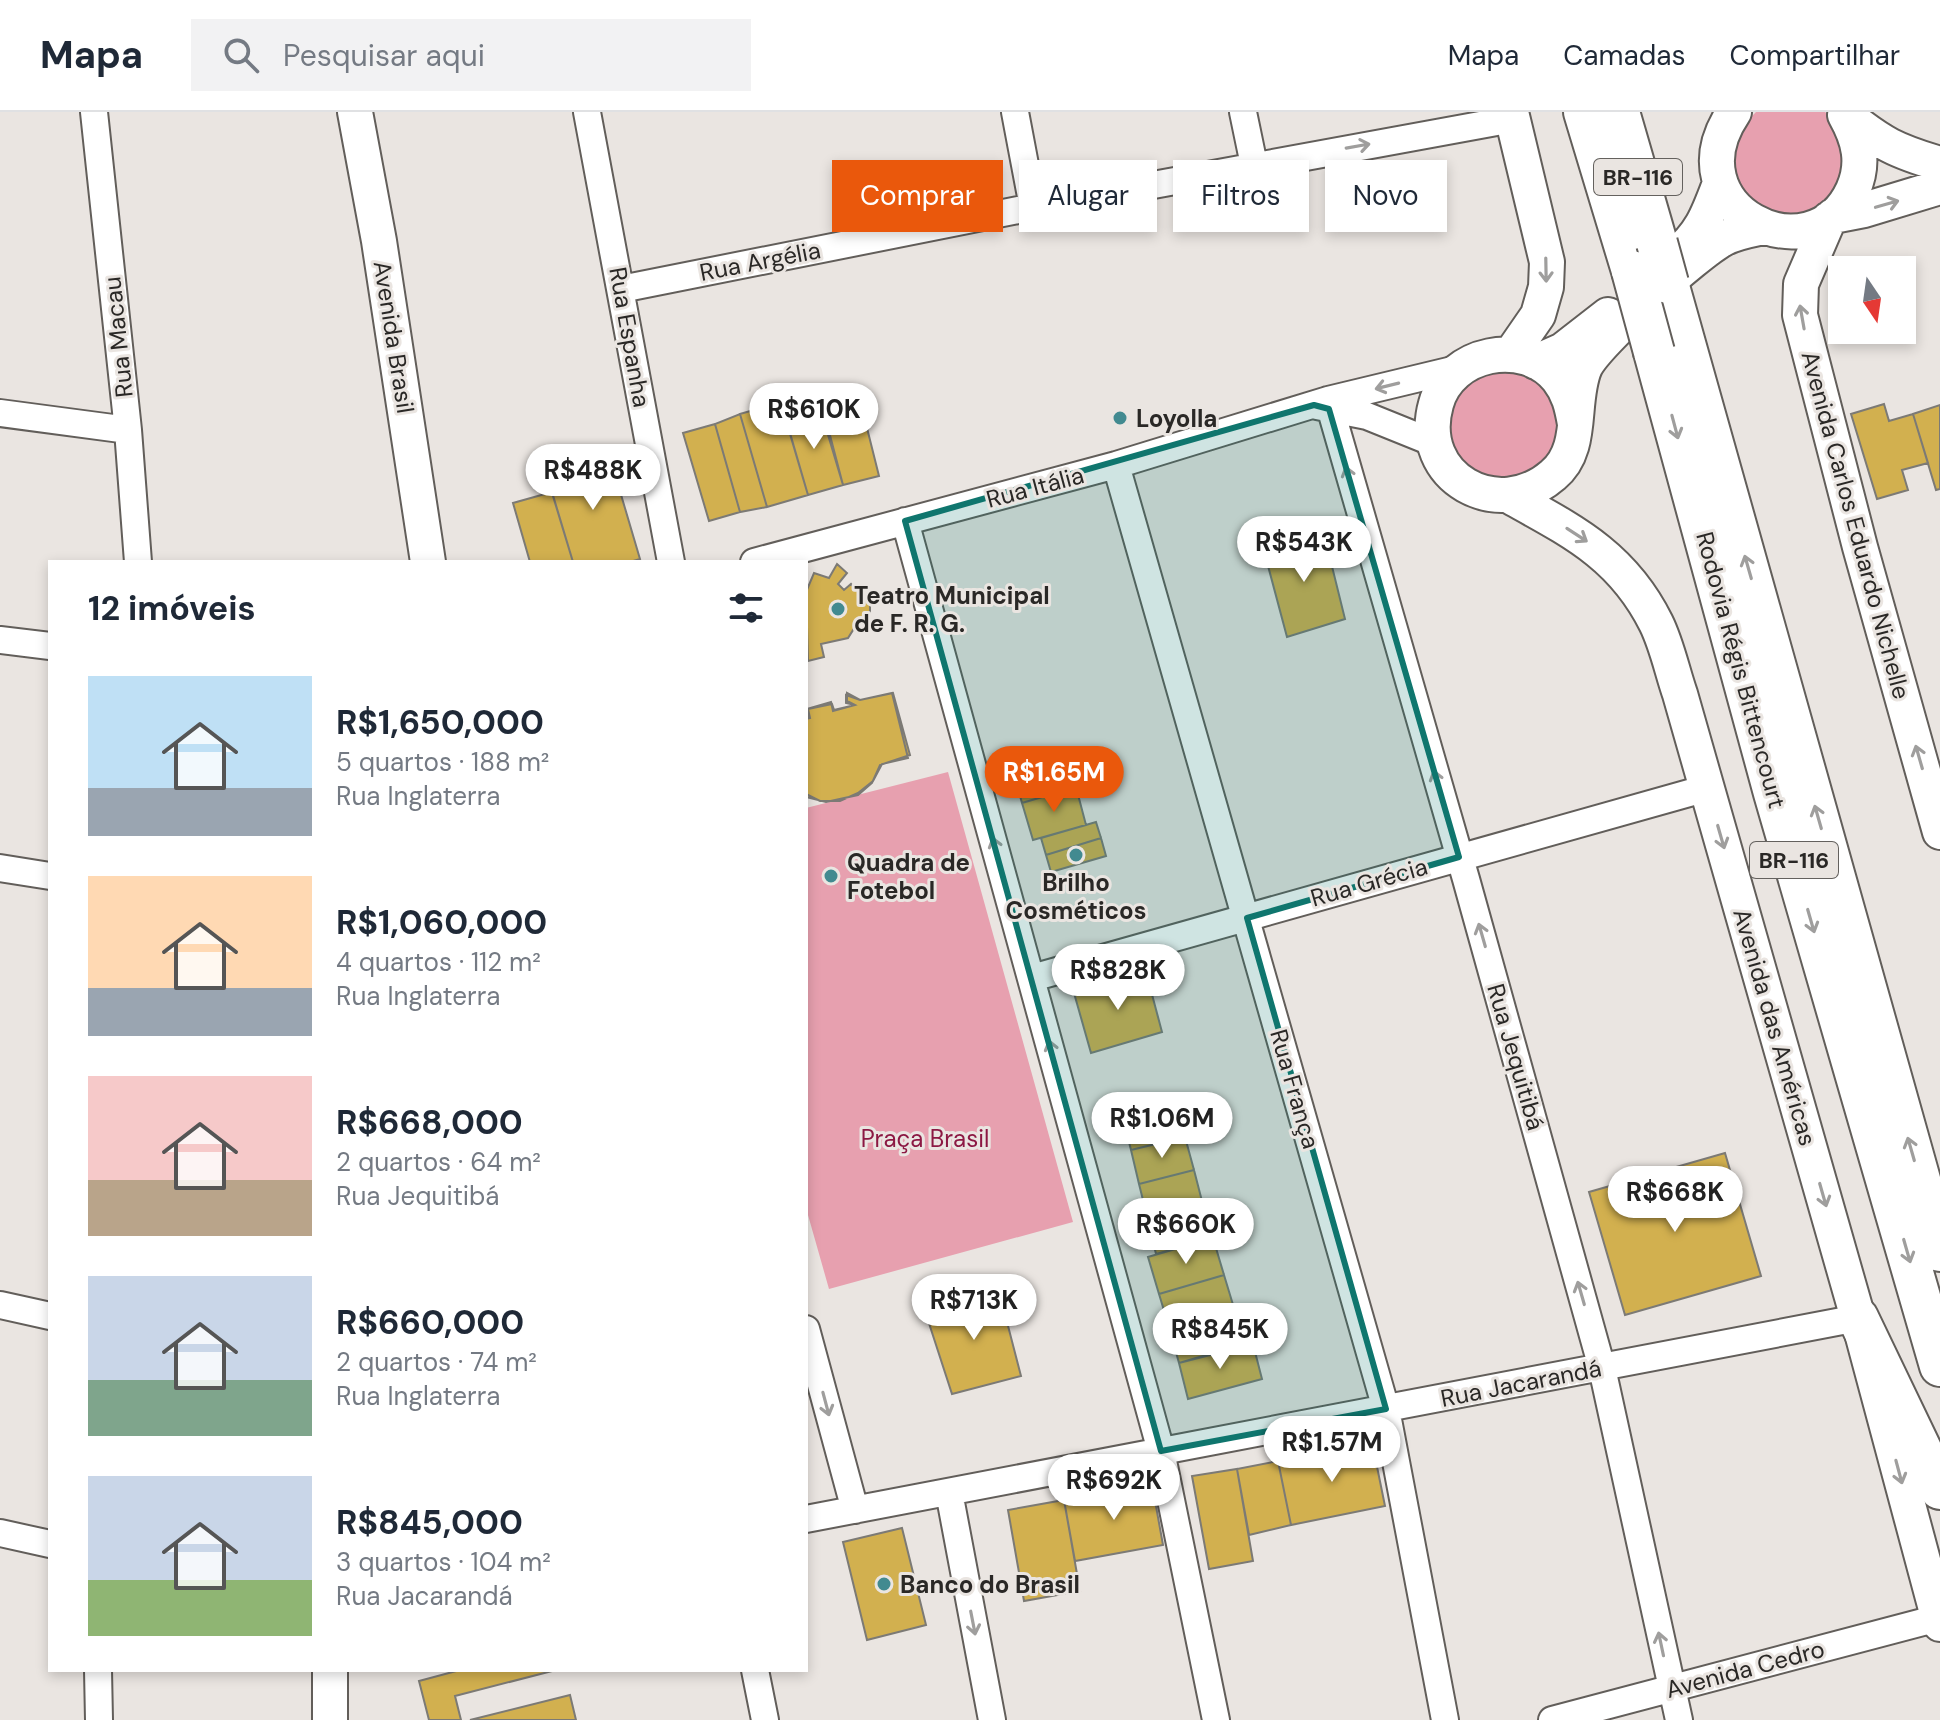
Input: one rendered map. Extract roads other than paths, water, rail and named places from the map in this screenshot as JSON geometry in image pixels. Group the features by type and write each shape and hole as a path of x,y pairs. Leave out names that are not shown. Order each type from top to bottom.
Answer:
{"highway":[{"name":"Rodovia Régis Bittencourt","path":"1584,112 1644,257"},
{"name":"Rodovia Régis Bittencourt","path":"1619,112 1644,257 1940,1251"},
{"name":"Rodovia Régis Bittencourt","path":"1668,341 1774,793 1940,1366"},
{"path":"1858,1318 1940,1489"}],"main road":[{"name":"Avenida Brasil","path":"355,112 379,241 428,560"},
{"path":"1734,112 1724,127 1718,145 1716,164 1720,183 1730,202 1745,217 1764,227"},
{"path":"1844,113 1879,142 1899,152 1940,164"},
{"name":"Avenida Carlos Eduardo Nichelle","path":"1844,113 1856,134 1861,157 1858,179 1848,199 1831,218 1801,284 1800,315 1860,547 1940,832"},
{"path":"1512,115 1547,262 1546,287 1523,358"},
{"path":"1720,183 1705,225 1692,242 1591,330 1563,350 1523,358 1485,357 1461,368 1446,383 1436,401 1432,422 1434,443 1440,458 1462,483 1476,491 1509,496 1535,489 1557,473 1571,450 1578,391 1585,367 1597,349 1713,246 1734,234 1764,227 1797,231 1831,218 1940,187"},
{"path":"1523,358 1556,377 1570,399 1575,424"},
{"name":"Avenida das Américas","path":"1509,496 1576,533 1614,562 1639,593 1657,625 1707,788 1858,1318 1939,1621"},
{"path":"330,1672 330,1720"}],"street":[{"name":"Rua Macau","path":"94,112 128,430 138,560"},
{"name":"Rua Espanha","path":"587,112 671,560"},
{"path":"1015,112 1024,160"},
{"path":"1243,112 1253,160"},
{"name":"Rua Argélia","path":"1280,160 1512,115"},
{"name":"Rua Argélia","path":"621,289 1019,210"},
{"name":"Rua Itália","path":"761,560 1461,368"},
{"name":"Rua Itália","path":"1324,405 1367,416 1434,443"},
{"name":"Rua Jequitibá","path":"1324,405 1459,857 1602,1368 1679,1720"},
{"path":"0,413 128,430"},
{"name":"Rua França","path":"1116,465 1386,1409 1445,1720"},
{"path":"905,521 1161,1451 1216,1720"},
{"path":"0,640 48,646"},
{"name":"Rua Grécia","path":"1032,978 1707,788"},
{"path":"0,868 48,876"},
{"path":"0,1305 48,1316"},
{"name":"Rua Jacarandá","path":"808,1519 1858,1318"},
{"path":"808,1336 855,1510"},
{"path":"949,1492 992,1720"},
{"path":"0,1533 48,1544"},
{"name":"Avenida Cedro","path":"1552,1720 1939,1621"},
{"path":"98,1672 99,1720"},
{"path":"755,1672 765,1720"}],"place":[{"name":"Loyolla","path":"1120,418"},
{"name":"Teatro Municipal de F. R. G.","path":"838,609"},
{"name":"Brilho Cosméticos","path":"1076,855"},
{"name":"Quadra de Fotebol","path":"831,876"},
{"name":"Banco do Brasil","path":"884,1584"}],"park label":[{"name":"Praça Brasil","path":"925,1138"}]}
